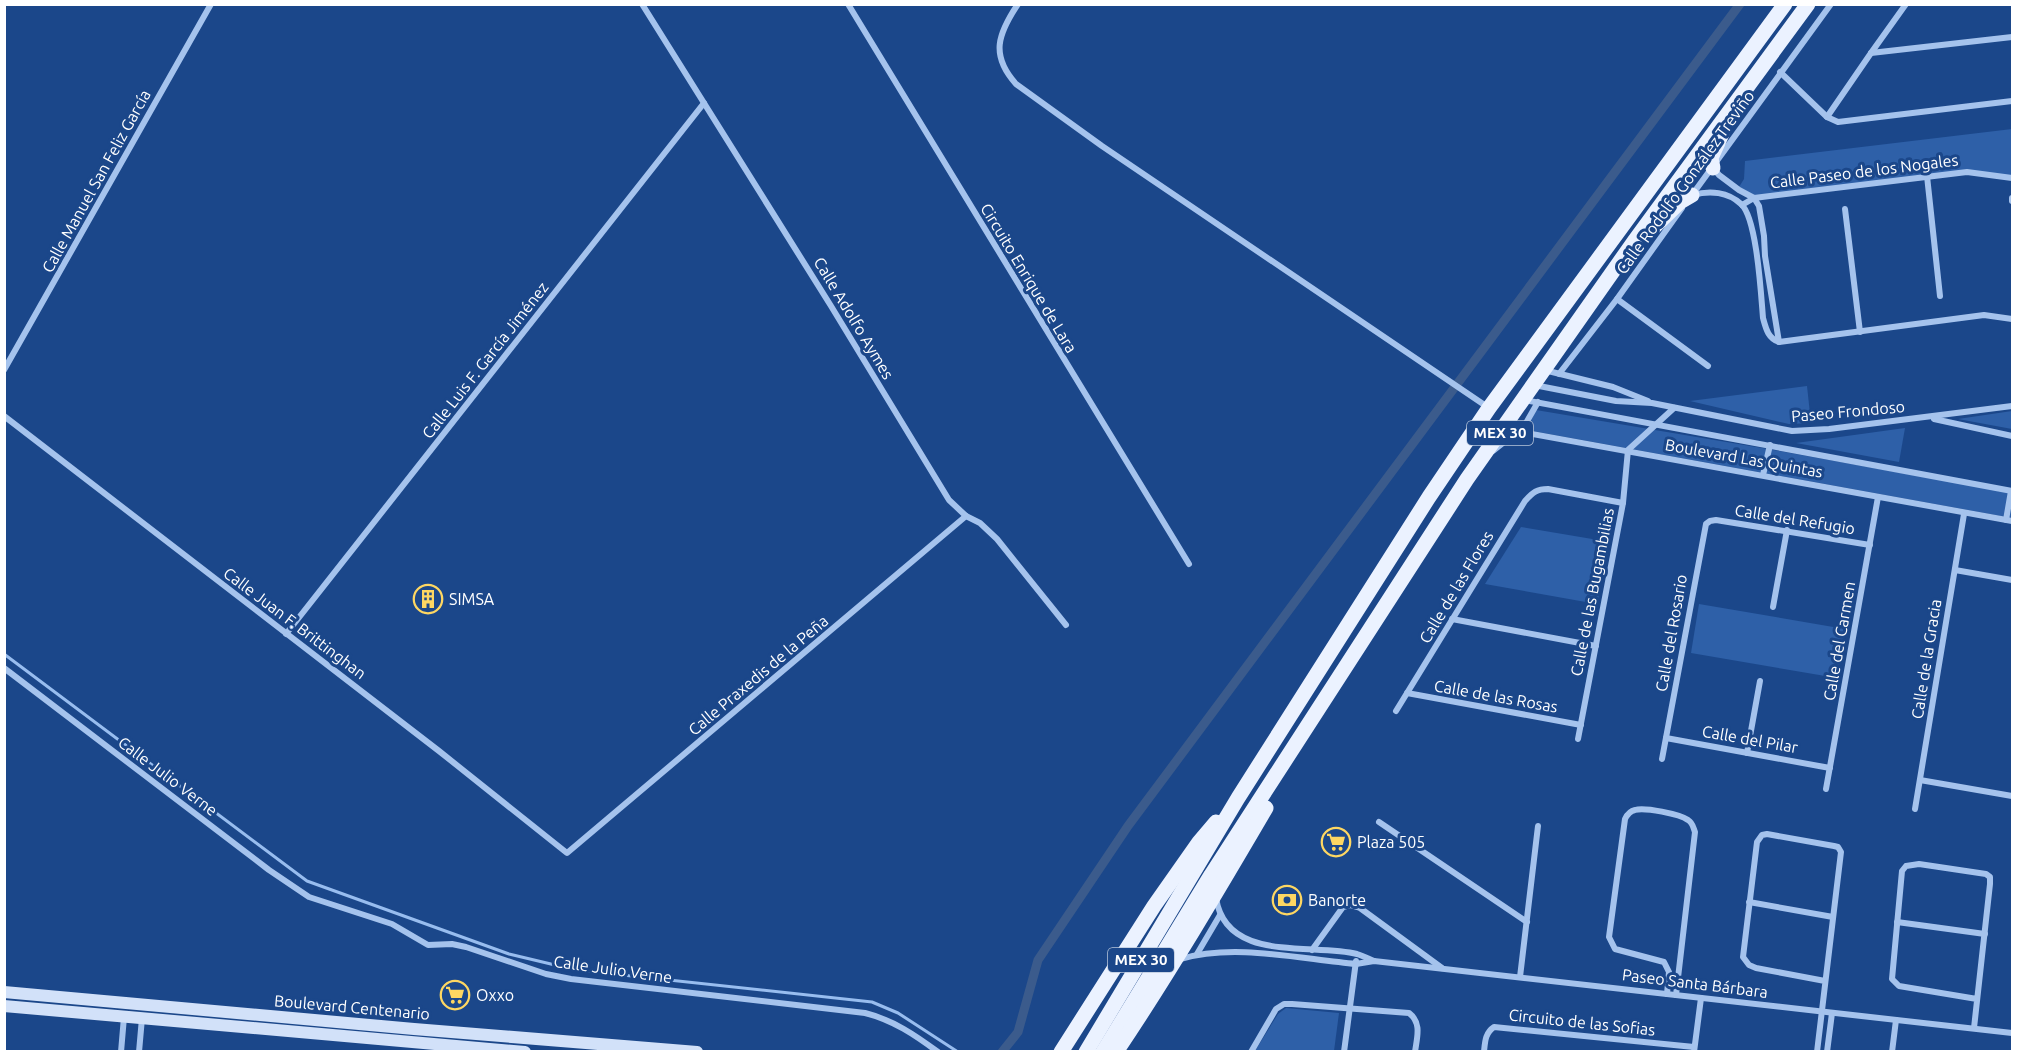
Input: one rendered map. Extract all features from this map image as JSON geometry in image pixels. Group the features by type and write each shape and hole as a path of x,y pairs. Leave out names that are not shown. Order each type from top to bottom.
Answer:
{"main road":[{"name":"MEX 30","path":"1103,1052 1204,872 1238,798 1429,497 1489,408 1785,4"},
{"name":"MEX 30","path":"1086,1052 1204,872 1304,733 1480,461 1531,401 1534,385 1552,372 1635,240 1808,4"},
{"path":"1713,168 1711,159 1720,139 1725,118"},
{"path":"1635,240 1648,234 1680,202 1692,195"},
{"path":"1116,1052 1267,807 1304,733"},
{"path":"1063,1050 1178,872 1199,842 1238,798"},
{"name":"Boulevard Centenario","path":"4,992 697,1052"},
{"name":"Boulevard Centenario","path":"4,1006 525,1052"},
{"path":"124,1016 131,1011 183,1014 192,1009"},
{"path":"233,1026 234,1012"},
{"path":"566,1052 572,1048 643,1047"}],"street":[{"name":"Calle Manuel San Feliz García","path":"4,370 211,4"},
{"name":"Calle Adolfo Aymes","path":"642,4 949,500 997,539 1066,625"},
{"name":"Circuito Enrique de Lara","path":"848,4 1189,564"},
{"path":"1016,4 999,40 1000,57 1005,72 1016,84 1112,153 1489,408"},
{"name":"Calle Rodolfo González Treviño","path":"1552,372 1617,299 1831,4"},
{"path":"1827,117 1906,4"},
{"path":"1871,53 2013,37"},
{"path":"1780,72 1827,117 1838,122 2013,101"},
{"name":"Calle Luis F. García Jiménez","path":"286,634 704,102"},
{"name":"Calle Paseo de los Nogales","path":"1713,168 1739,190 1754,198 1967,172 2013,178"},
{"path":"1927,176 1940,296"},
{"path":"1692,195 1712,191 1722,193 1742,205 1751,224 1763,318 1770,337 1779,342 1984,315 2013,319"},
{"path":"1742,205 1754,198"},
{"name":"Calle Paseo de los Nogales","path":"1754,198 1762,214 1765,256 1779,342"},
{"path":"1845,209 1860,332"},
{"path":"1617,299 1708,366"},
{"name":"Paseo Frondoso","path":"1552,372 1626,392 1652,403"},
{"path":"1576,394 1578,378"},
{"path":"1598,398 1600,384"},
{"name":"Paseo Frondoso","path":"1534,385 1598,398 1652,403 1792,431 1829,429 2013,406"},
{"path":"1480,461 1521,432 1531,401"},
{"name":"Boulevard Las Quintas","path":"1531,401 2012,491"},
{"path":"1628,450 1674,408"},
{"name":"Calle Juan F. Brittinghan","path":"4,416 439,751 567,853"},
{"path":"1928,417 2013,436"},
{"name":"Boulevard Las Quintas","path":"1521,432 1763,474 1964,514 2009,520"},
{"path":"1763,474 1770,445"},
{"name":"Calle de las Bugambilias","path":"1578,739 1623,503 1628,450"},
{"name":"Calle de las Flores","path":"1396,711 1532,493 1539,489 1548,489 1623,503"},
{"path":"2009,520 2012,491"},
{"name":"Calle del Carmen","path":"1826,789 1878,497"},
{"name":"Calle de la Gracia","path":"1916,809 1964,514"},
{"name":"Calle Praxedis de la Peña","path":"567,853 966,516"},
{"name":"Calle del Refugio","path":"1716,520 1870,545"},
{"name":"Calle del Rosario","path":"1662,759 1703,532 1706,524 1716,520"},
{"path":"1773,607 1786,530"},
{"path":"1955,570 2013,580"},
{"path":"1452,619 1596,646"},
{"name":"Calle Julio Verne","path":"4,668 260,863 309,897 392,924 428,945 452,944 466,947 571,980 865,1013 902,1027 938,1052"},
{"path":"1747,753 1760,681"},
{"name":"Calle de las Rosas","path":"1407,693 1581,725"},
{"name":"Calle del Pilar","path":"1666,738 1830,768"},
{"path":"1920,780 2013,796"},
{"path":"1667,994 1669,972 1664,962 1615,949 1609,937 1625,819 1628,813 1634,810 1686,818 1692,824 1695,832 1676,995"},
{"path":"1379,822 1527,922"},
{"path":"1520,977 1538,826"},
{"path":"1817,1052 1841,852 1838,847 1834,846 1762,835 1757,842 1749,902 1744,952 1746,962 1756,968 1825,981"},
{"path":"1974,1028 1990,877 1986,874 1919,864 1906,866 1902,871 1892,979 1899,986 1977,999"},
{"path":"1197,954 1220,915 1215,894"},
{"path":"1749,902 1833,917"},
{"path":"1312,950 1343,907 1350,905 1360,908 1443,969"},
{"name":"Paseo Santa Bárbara","path":"1220,915 1231,929 1246,939 1266,945 1357,954 1374,961 2013,1033"},
{"path":"1897,922 1984,934"},
{"name":"Paseo Santa Bárbara","path":"1174,960 1213,952 1241,952 1356,964 1374,961"},
{"path":"1344,1052 1357,954"},
{"name":"Circuito de las Sofias","path":"1484,1052 1489,1030 1494,1027 1694,1049 1701,998"},
{"path":"1251,1052 1276,1009 1284,1004 1409,1014 1418,1023 1415,1052"},
{"path":"1827,1052 1832,1013"},
{"path":"122,1052 124,1016"},
{"path":"139,1052 142,1018"},
{"path":"1892,1052 1896,1020"}],"shaded area":[{"path":"2012,129 2012,177 1966,170 1755,196 1739,187 1744,179 1745,161"},
{"path":"1807,386 1811,423 1789,424 1690,401"},
{"path":"1536,410 2012,493 2012,518 1527,430"},
{"path":"2012,411 2012,429 1958,419"},
{"path":"1905,428 1899,462 1796,443"},
{"path":"1521,527 1610,542 1597,604 1485,584"},
{"path":"1699,604 1845,629 1837,678 1691,653"},
{"path":"1286,1008 1339,1013 1334,1051 1255,1051 1278,1014"}],"waterway":[{"path":"1002,1052 1018,1032 1038,960 1128,826 1740,4"},
{"path":"4,654 307,881 509,954 576,970 872,1002 898,1013 958,1052"}],"place":[{"name":"SIMSA","path":"428,599"},
{"name":"Plaza 505","path":"1336,842"},
{"name":"Banorte","path":"1287,900"},
{"name":"Oxxo","path":"455,995"}]}
